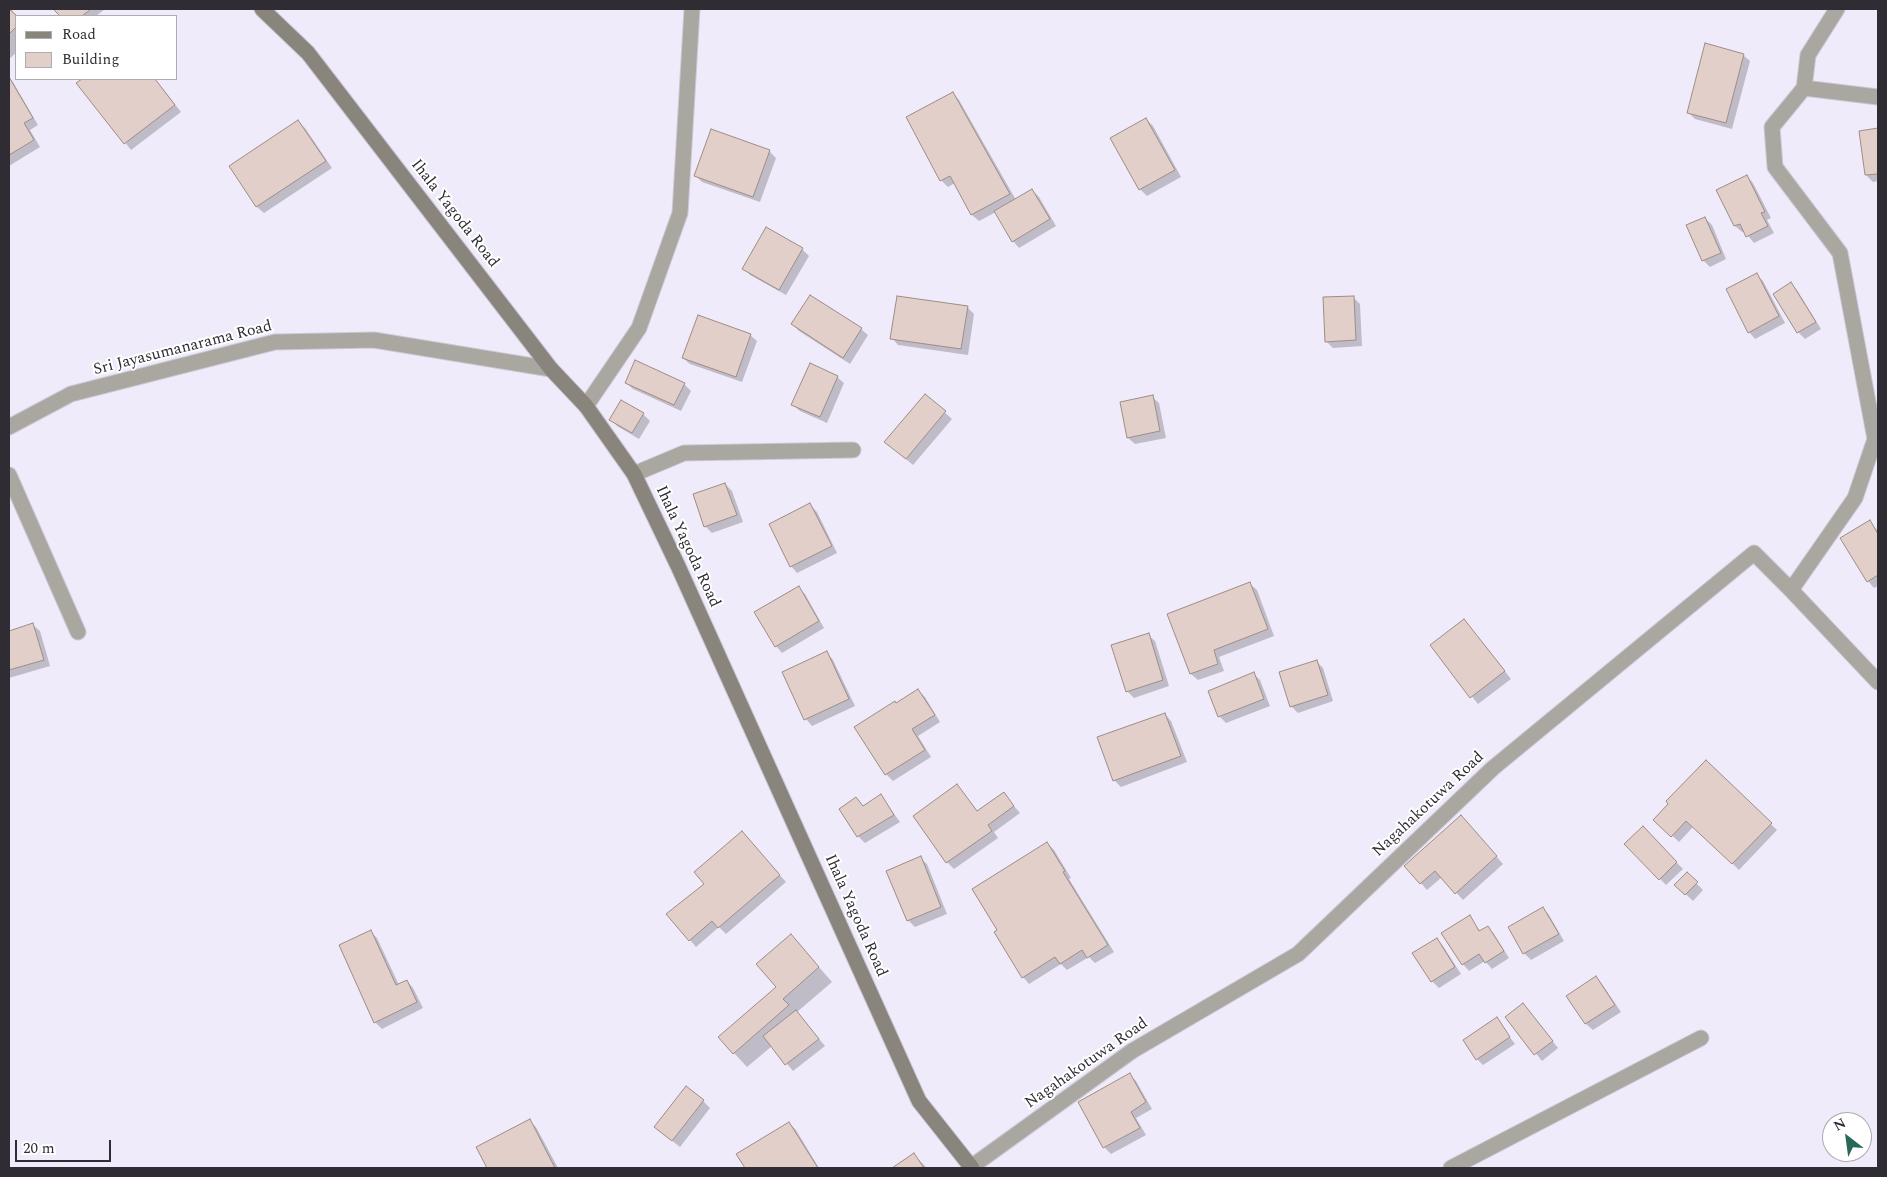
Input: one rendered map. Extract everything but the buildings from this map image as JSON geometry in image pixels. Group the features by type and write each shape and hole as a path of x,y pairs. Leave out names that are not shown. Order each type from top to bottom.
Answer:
{"street":[{"name":"Ihala Yagoda Road","path":"262,9 308,52 552,369 586,406 634,474 682,575 919,1101 971,1168"},
{"path":"586,406 639,328 680,213 692,9"},
{"path":"1791,590 1855,498 1874,438 1840,253 1775,167 1772,126 1804,88 1808,55 1837,9"},
{"path":"1804,88 1878,97"},
{"name":"Sri Jayasumanarama Road","path":"9,427 71,394 275,342 374,340 552,369"},
{"path":"634,474 684,453 853,450"},
{"path":"9,476 78,632"},
{"name":"Nagahakotuwa Road","path":"971,1168 1132,1050 1298,954 1492,768 1754,553 1878,682"},
{"path":"1451,1168 1700,1038"}]}
